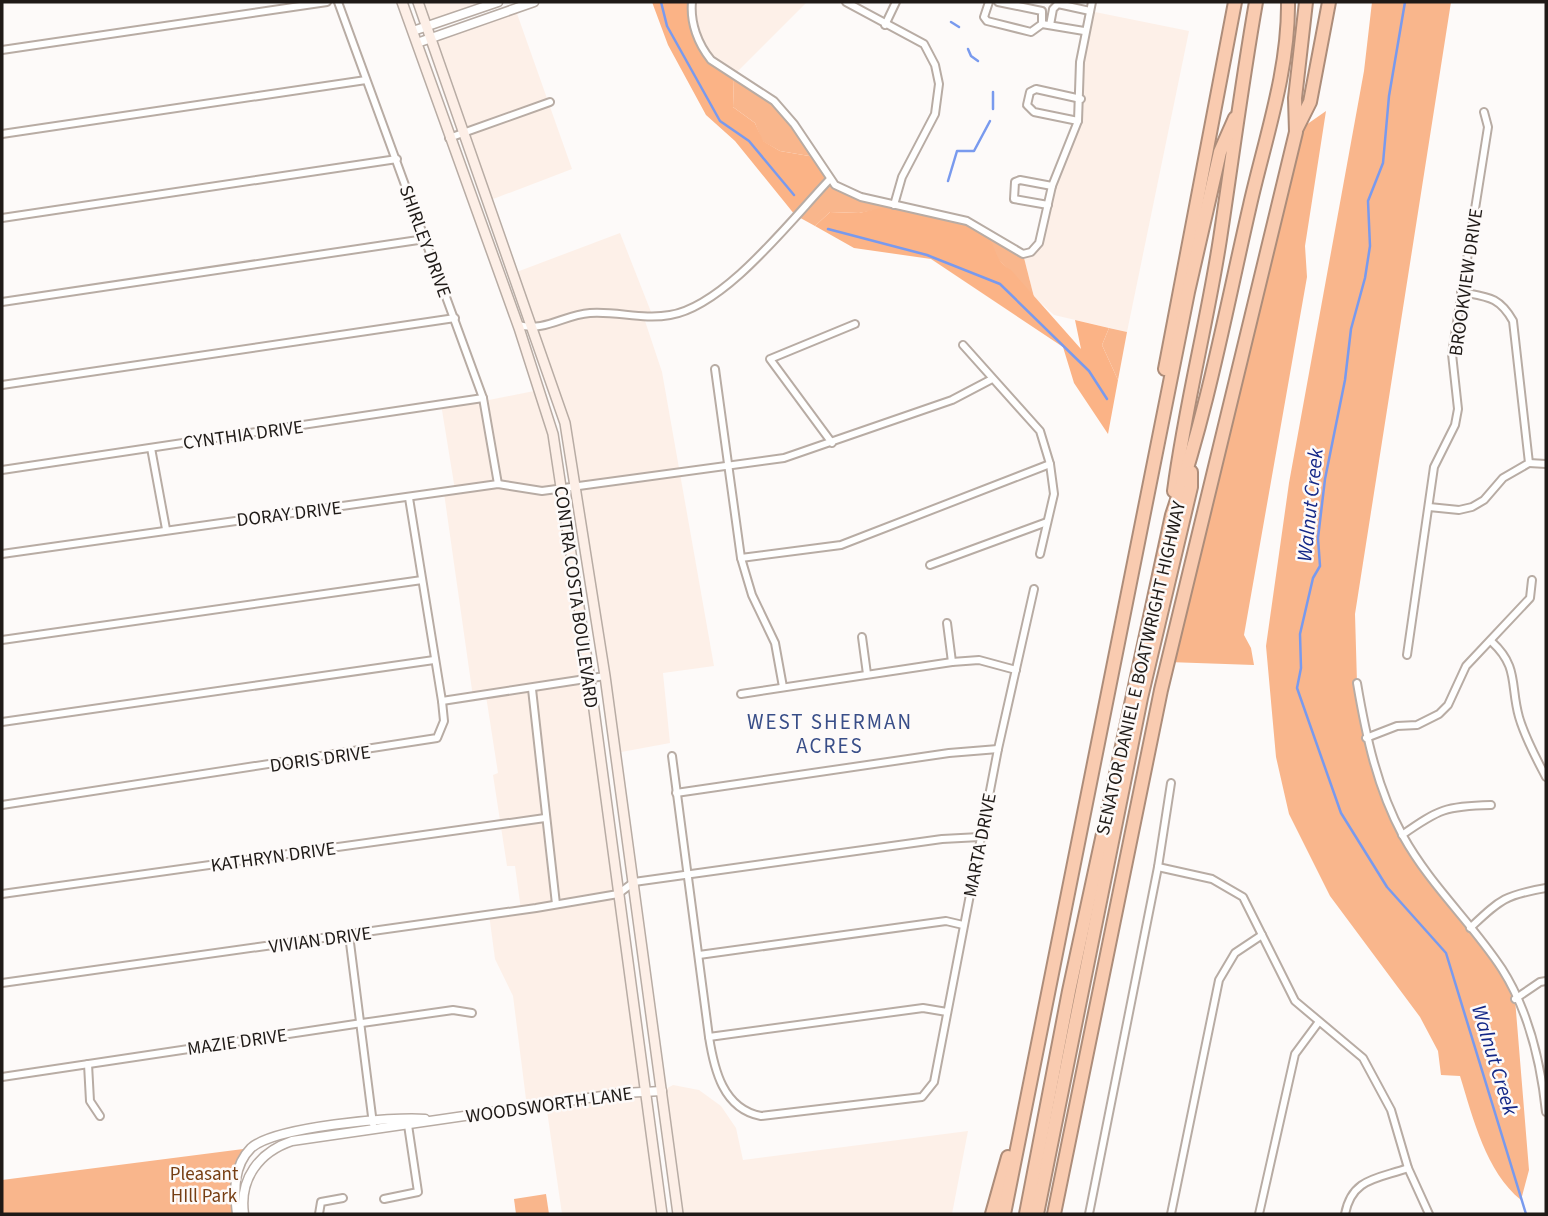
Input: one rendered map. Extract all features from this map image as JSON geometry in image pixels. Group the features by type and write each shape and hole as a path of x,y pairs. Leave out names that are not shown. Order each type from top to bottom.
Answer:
{"highway":[{"path":"1156,453 1170,333 1235,2"},
{"path":"1172,515 1181,439 1220,240 1235,118 1256,2"},
{"name":"SENATOR DANIEL E BOATWRIGHT HIGHWAY","path":"1026,1214 1069,991 1172,515 1192,457 1271,122 1289,27 1288,2"},
{"name":"SENATOR DANIEL E BOATWRIGHT HIGHWAY","path":"1054,1214 1161,690 1296,132 1295,98 1306,2"},
{"path":"1296,132 1310,102 1329,2"},
{"path":"1004,1214 1156,453 1220,152 1235,118"},
{"path":"1037,1214 1141,698 1191,487 1192,457"},
{"path":"992,1214 1010,1148 1026,1111"}],"main road":[{"name":"CONTRA COSTA BOULEVARD","path":"402,2 518,325 552,429 590,680 662,1214"},
{"name":"CONTRA COSTA BOULEVARD","path":"418,2 565,423 606,676 678,1214"}],"street":[{"path":"2,50 327,2"},
{"name":"SHIRLEY DRIVE","path":"338,2 483,398 498,484"},
{"path":"413,31 498,2"},
{"path":"417,43 534,2"},
{"path":"692,2 694,26 705,53 711,60 774,102 794,124 835,185 861,197 967,221 1005,246 1023,254 1031,252 1039,243 1052,186 1078,121 1084,31 1092,2"},
{"path":"846,2 924,44 935,65 939,84 935,114 902,177 894,205"},
{"path":"885,25 896,2"},
{"path":"989,2 984,17 987,21 1031,32 1042,24 1084,31"},
{"path":"998,2 1042,11 1042,24"},
{"path":"1050,25 1053,9 1058,4 1090,11"},
{"path":"2,134 366,80"},
{"path":"1078,121 1034,112 1027,106 1030,92 1036,89 1081,99"},
{"path":"449,138 550,102"},
{"name":"BROOKVIEW DRIVE","path":"1407,655 1434,467 1455,425 1458,409 1452,354 1488,127 1484,112"},
{"path":"2,218 397,159"},
{"path":"518,325 534,329 587,313 644,317 671,315 698,307 726,287 830,179"},
{"path":"1048,205 1014,199 1015,182 1020,180 1052,186"},
{"path":"2,302 425,239"},
{"path":"1461,292 1504,304 1513,321 1529,463"},
{"path":"2,384 454,318"},
{"path":"832,443 770,359 855,324"},
{"path":"963,345 1040,431 1050,464 1054,494 1040,554"},
{"path":"715,369 741,558 752,595 775,643 783,687"},
{"name":"DORAY DRIVE","path":"2,554 498,484 532,490 563,489 784,458 952,400 992,379"},
{"name":"CYNTHIA DRIVE","path":"2,470 483,398"},
{"path":"151,448 166,529"},
{"path":"1429,507 1459,510 1472,507 1484,500 1503,478 1529,463 1546,464"},
{"path":"741,558 841,545 1050,464"},
{"path":"409,498 442,701 606,676"},
{"path":"930,565 1047,522"},
{"path":"2,640 422,580"},
{"path":"1366,738 1397,726 1417,725 1439,714 1448,705 1466,666 1492,642 1530,598 1532,580"},
{"name":"MARTA DRIVE","path":"709,1037 718,1080 750,1114 761,1116 922,1097 934,1082 980,837 1034,589"},
{"path":"947,623 952,662"},
{"path":"862,637 867,674"},
{"path":"1492,642 1503,652 1514,672 1520,719 1546,777"},
{"path":"2,722 434,660"},
{"path":"741,694 952,662 979,660 1016,670"},
{"path":"1357,683 1366,738 1380,782 1402,835 1425,873 1503,971 1527,1025 1544,1078 1546,1112"},
{"path":"532,689 556,904"},
{"name":"DORIS DRIVE","path":"2,805 427,742 437,738 443,728 442,701"},
{"path":"676,793 960,751 998,749"},
{"path":"672,756 709,1037 923,1007 947,1012"},
{"path":"1089,1214 1158,867 1171,783"},
{"path":"1402,835 1434,812 1453,806 1491,805"},
{"name":"KATHRYN DRIVE","path":"2,894 545,818"},
{"path":"634,882 942,839 980,837"},
{"path":"1158,867 1212,878 1243,897 1295,1001 1363,1058 1391,1110 1408,1168 1429,1214"},
{"name":"VIVIAN DRIVE","path":"2,984 618,894 634,882"},
{"path":"1470,928 1494,903 1522,892 1546,888"},
{"path":"699,955 946,920 963,925"},
{"path":"349,935 373,1125"},
{"path":"1171,1214 1219,980 1235,953 1262,935"},
{"path":"1516,999 1540,982 1546,981"},
{"name":"MAZIE DRIVE","path":"2,1077 453,1010 472,1013"},
{"path":"1258,1214 1295,1054 1318,1023"},
{"path":"88,1064 90,1101 100,1116"},
{"name":"WOODSWORTH LANE","path":"251,1148 277,1135 436,1119 646,1090 662,1091"},
{"name":"WOODSWORTH LANE","path":"261,1158 292,1140 373,1125 408,1125 436,1119"},
{"path":"384,1199 418,1192 408,1125"},
{"path":"237,1214 235,1181 244,1157 251,1148 261,1158 249,1175 244,1190 244,1214"},
{"path":"1345,1214 1348,1199 1360,1185 1408,1168"},
{"path":"319,1214 321,1202 343,1198"}],"shaded area":[{"path":"418,2 495,2 427,26"},
{"path":"652,2 692,2 705,53 734,75 733,107 755,123 763,141 780,151 815,157 830,179 795,215 735,141 706,115 668,45"},
{"path":"692,2 807,2 734,75 711,60 698,39"},
{"path":"515,8 572,169 488,201 431,38"},
{"path":"1090,11 1189,31 1127,332 1054,315 1034,297 1023,254 1039,243 1052,186 1078,121 1079,76"},
{"path":"894,205 958,218 980,228 990,240 1001,263 1011,270 1081,349 1075,320 1109,328 1102,345 1118,380 1108,434 1074,383 1063,347 931,259 854,248 815,226 830,212 859,213"},
{"path":"620,233 653,317 644,318 662,372 714,666 663,673 670,743 616,753 565,423 514,273"},
{"path":"539,390 552,429 662,1214 562,1214 546,1104 527,1107 513,996 495,959 489,914 521,910 515,866 507,866 493,775 498,773 486,696 473,697 444,493 455,490 441,404 484,401"},
{"path":"673,1085 699,1090 721,1106 736,1128 743,1160 968,1131 952,1214 678,1214 662,1091"}],"green space":[{"path":"1372,2 1451,2 1355,614 1357,683 1366,738 1402,835 1503,971 1515,999 1529,1170 1521,1200 1509,1188 1490,1160 1460,1076 1441,1075 1438,1051 1420,1017 1330,896 1289,814 1276,757 1266,646 1289,483 1364,71"},
{"path":"734,75 774,101 815,157 780,151 762,141 755,123 733,107"},
{"path":"1326,111 1305,246 1307,277 1244,635 1251,648 1254,665 1168,662 1296,132"},
{"path":"830,179 861,197 899,206 859,213 830,212 815,226 795,215"},
{"path":"987,234 1023,254 1034,297 994,255"},
{"path":"1109,328 1127,332 1118,380 1102,345"},
{"name":"Pleasant HIll Park","path":"251,1148 240,1166 237,1214 2,1214 2,1180"},
{"path":"546,1194 549,1214 516,1214 514,1199"}],"waterway":[{"path":"661,2 667,26 720,121 749,141 794,195"},
{"name":"Walnut Creek","path":"1405,2 1389,96 1383,163 1368,201 1370,246 1365,278 1351,329 1345,380 1325,479 1318,538 1320,566 1313,578 1300,634 1301,668 1297,688 1341,813 1387,887 1446,953 1526,1214"},
{"path":"951,22 959,27"},
{"path":"968,49 971,56 978,61"},
{"path":"993,92 993,109"},
{"path":"948,181 957,151 974,151 990,121"},
{"path":"828,229 927,255 1000,284 1089,371 1107,399"}],"district":[{"name":"WEST SHERMAN ACRES","path":"830,734"}]}
